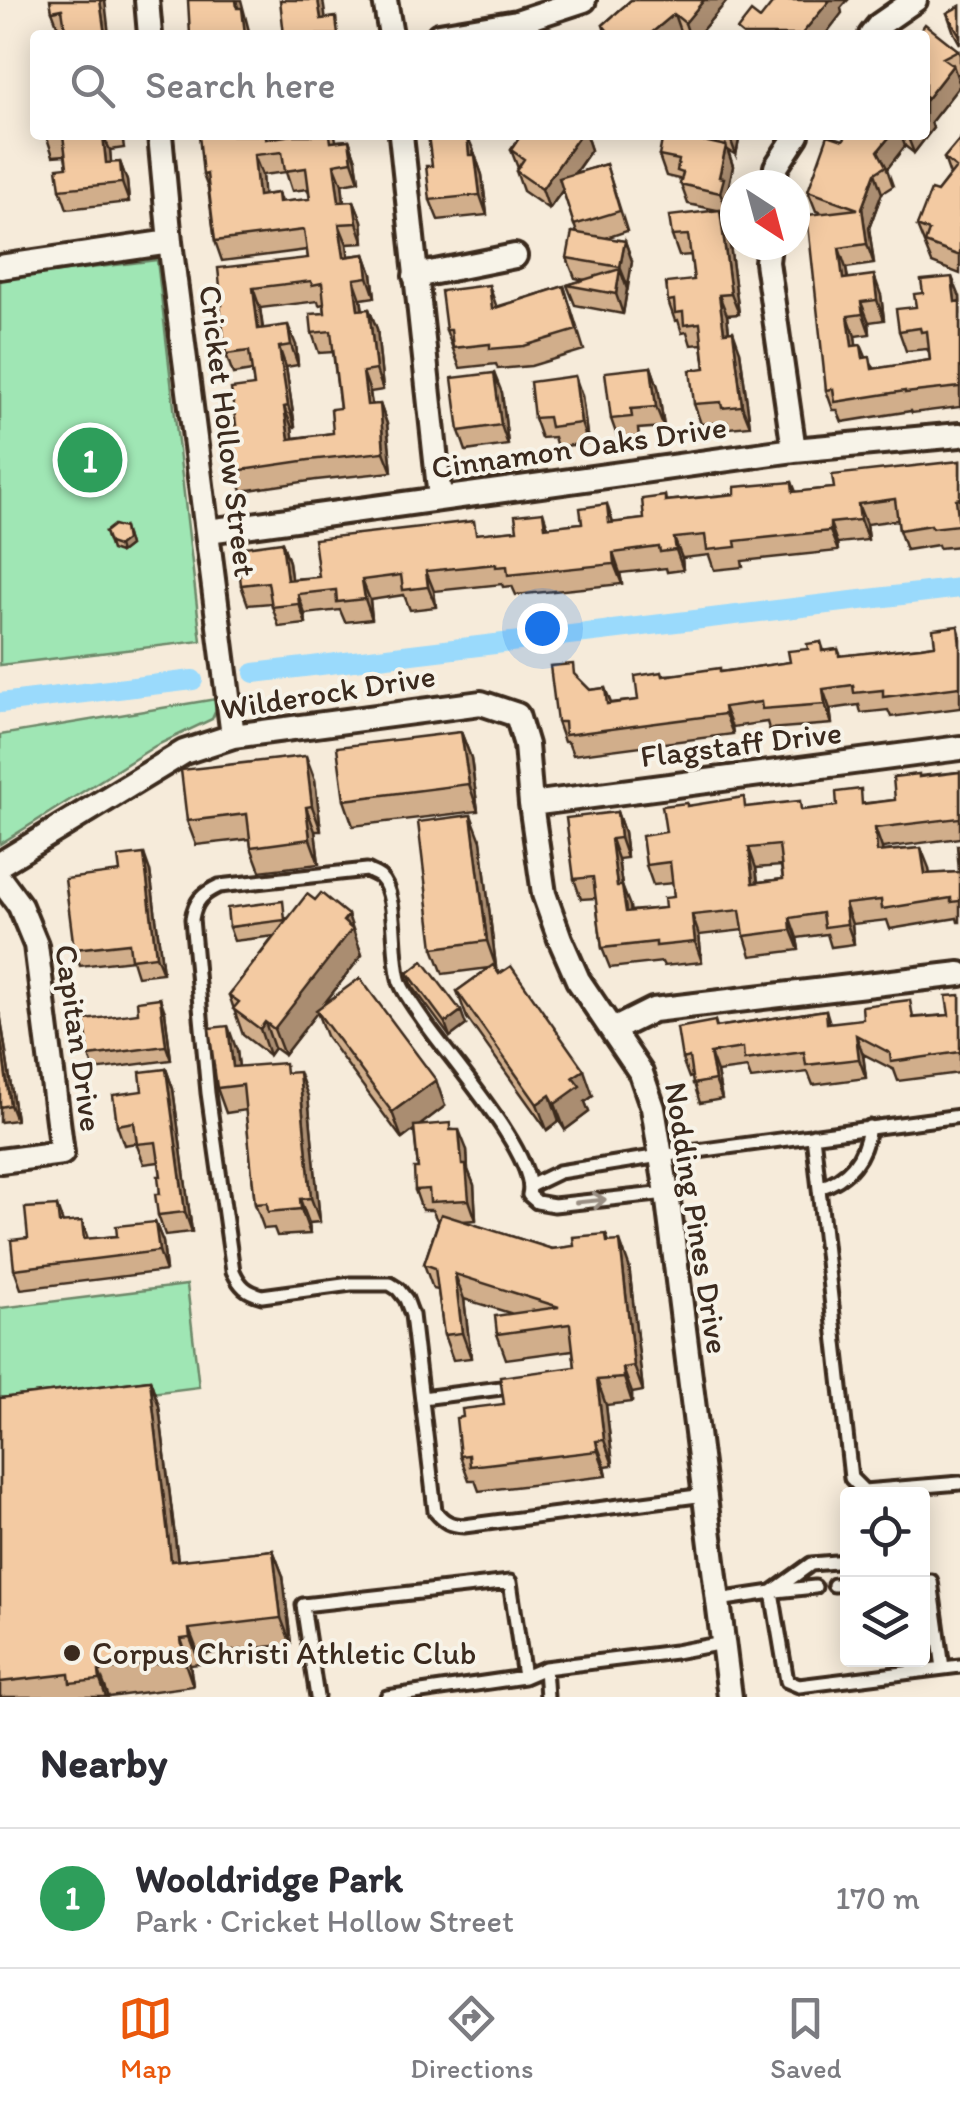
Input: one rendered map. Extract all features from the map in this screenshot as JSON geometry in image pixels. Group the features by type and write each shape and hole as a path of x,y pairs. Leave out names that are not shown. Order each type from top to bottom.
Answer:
{"street":[{"path":"146,0 149,30"},
{"path":"386,0 390,30"},
{"path":"468,30 517,22 584,0"},
{"path":"874,30 915,0"},
{"name":"Cricket Hollow Street","path":"160,140 232,736"},
{"path":"401,140 440,498"},
{"path":"776,170 794,140"},
{"path":"0,267 170,242"},
{"path":"415,276 516,256"},
{"path":"768,260 794,450"},
{"name":"Cinnamon Oaks Drive","path":"208,531 794,450 960,435"},
{"name":"Wilderock Drive","path":"0,864 184,752 232,736 482,703 517,715"},
{"name":"Nodding Pines Drive","path":"517,715 526,745 544,894 578,980 641,1073 653,1108 730,1697"},
{"name":"Flagstaff Drive","path":"531,804 960,748"},
{"name":"Capitan Drive","path":"0,880 20,906 36,944 62,1153 0,1162"},
{"path":"613,1030 653,1010 960,974"}],"lane":[{"path":"667,1193 554,1205 537,1202 529,1194 532,1184 511,1138 425,1022 399,980 392,917 386,886 379,876 366,870 219,886 195,904 192,920 208,1092 238,1282 248,1292 262,1296 351,1284 390,1284 398,1289 412,1315 435,1510 442,1520 464,1526 705,1495"},
{"path":"532,1184 559,1172 960,1116"},
{"path":"819,1188 833,1184 859,1161 869,1127"},
{"path":"813,1135 850,1478 864,1490 960,1484"},
{"path":"422,1398 528,1385"},
{"path":"772,1592 811,1564 840,1561"},
{"path":"930,1581 943,1668"},
{"path":"317,1697 302,1605 510,1582 524,1677"},
{"path":"718,1600 815,1587"},
{"path":"772,1592 787,1680 799,1686 960,1666"},
{"path":"387,1697 524,1677 545,1668 723,1643"},
{"path":"545,1668 547,1697"}],"green space":[{"path":"157,260 201,641 0,665 0,279"},
{"path":"216,699 212,719 155,746 0,844 0,735"},
{"path":"187,1285 199,1387 0,1412 0,1308"}],"building":[{"path":"50,0 100,0 104,30 65,30 62,9 52,11"},
{"path":"188,0 236,0 237,8 242,8 245,30 190,30"},
{"path":"280,0 318,0 321,19 336,17 337,30 283,30"},
{"path":"631,0 704,0 685,23 674,14 655,30 607,30 603,25"},
{"path":"775,0 830,0 805,30 737,30 751,12 760,19"},
{"path":"960,6 960,36 947,13"},
{"path":"925,24 958,50 943,58 953,65 930,95 930,30 921,30"},
{"path":"960,139 960,256 925,243 929,231 917,226 931,190 937,192 956,168 944,158"},
{"path":"64,140 104,140 106,163 120,162 122,183 60,189 57,168 67,167"},
{"path":"200,140 349,140 352,161 334,164 339,202 354,201 357,223 339,224 344,257 365,254 368,277 354,279 358,310 369,309 376,370 363,372 367,405 380,404 384,452 235,471 229,426 236,425 231,389 254,386 249,351 226,354 218,268 308,258 304,230 215,241 207,174 203,175","holes":["282,152 285,171 306,168 310,199 279,202 278,193 258,196 254,155","311,281 312,285 322,283 325,313 310,314 312,333 331,331 340,408 331,409 333,433 289,439 279,347 291,345 288,325 258,329 253,288"]},
{"path":"429,140 468,140 469,155 475,155 480,195 430,200 426,166 432,166"},
{"path":"518,140 576,140 542,189 516,171 524,159 511,150"},
{"path":"662,140 699,140 726,146 719,177 720,193 680,184 683,173 677,171 679,160 659,156"},
{"path":"826,140 887,140 878,151 886,166 875,173 862,208 867,244 839,248 843,279 874,275 877,300 861,302 863,314 848,316 852,346 861,345 863,358 870,357 872,369 930,360 927,331 899,331 896,309 916,307 914,294 923,293 921,280 952,277 955,302 960,301 960,387 835,402 833,389 826,390 810,215 858,209 810,192"},
{"path":"606,164 620,211 574,225 559,178"},
{"path":"720,210 720,260 727,260 731,294 719,295 724,332 733,331 742,406 722,408 721,402 694,404 690,370 705,368 700,323 684,325 683,312 675,313 674,300 668,301 666,283 694,280 688,235 672,236 669,216"},
{"path":"572,232 625,241 620,267 567,258"},
{"path":"620,269 616,294 567,285"},
{"path":"489,285 492,309 564,286 577,330 524,346 453,348 451,330 446,330 441,291"},
{"path":"651,367 656,407 631,409 632,417 611,419 605,372"},
{"path":"494,373 501,425 459,431 452,378"},
{"path":"575,376 581,423 550,427 548,417 534,418 530,382"},
{"path":"960,461 960,498 956,499 959,525 899,530 895,499 858,504 860,520 830,523 830,531 735,541 736,547 707,550 705,535 674,538 676,550 660,552 659,547 613,553 614,564 508,575 507,566 496,564 426,571 428,587 403,590 401,575 362,580 365,599 337,602 336,590 298,594 299,604 272,607 268,582 241,585 237,548 282,542 287,580 319,577 314,539 474,521 476,534 517,530 515,515 543,512 545,527 582,523 580,508 607,504 609,523 644,519 642,499 665,496 665,501 735,494 735,487 792,482 793,492 834,488 832,475"},
{"path":"114,525 124,528 126,540 118,546 109,543 105,532"},
{"path":"958,626 960,687 883,697 883,690 854,693 853,685 823,689 825,704 762,709 761,702 724,707 725,714 565,735 564,722 557,722 550,666 573,664 574,674 590,690 605,688 607,704 638,700 635,676 720,668 720,672 790,662 788,651 808,649 807,644 821,642 822,651 838,649 839,656 935,645 933,629"},
{"path":"461,732 469,784 344,800 337,747"},
{"path":"306,756 312,806 306,807 310,839 251,847 247,814 187,821 181,770"},
{"path":"960,772 960,818 875,828 877,852 921,848 925,874 959,872 960,845 960,901 951,902 951,898 882,909 881,900 845,904 847,924 824,927 822,913 790,918 791,930 744,936 740,910 692,915 695,942 602,948 593,877 574,879 566,818 617,812 620,838 611,839 617,886 622,886 626,912 665,908 664,898 674,897 670,862 646,865 642,836 666,832 662,806 744,797 745,807 800,801 801,810 837,806 836,792 861,789 862,804 895,800 893,777","holes":["779,845 783,879 753,883 749,848"]},
{"path":"471,815 487,941 433,948 418,822"},
{"path":"144,854 156,956 131,959 129,943 74,949 65,879 120,872 118,857"},
{"path":"321,893 348,915 343,921 352,929 274,1029 265,1022 260,1029 233,1009 239,1002 229,995 307,894 315,900"},
{"path":"283,901 285,920 229,927 227,908"},
{"path":"423,961 461,1011 445,1023 408,973"},
{"path":"493,965 499,974 511,966 584,1070 573,1077 580,1086 555,1104 550,1095 537,1104 457,991"},
{"path":"360,978 436,1080 392,1112 316,1010"},
{"path":"960,995 960,1052 891,1062 890,1053 856,1035 859,1059 806,1065 804,1052 744,1060 743,1048 710,1053 715,1080 693,1084 689,1057 682,1059 677,1028 715,1021 716,1027 826,1010 827,1023 863,1019 862,1006 910,1000 913,1018 949,1015 946,996"},
{"path":"160,998 166,1046 89,1056 85,1020 138,1013 137,1001"},
{"path":"228,1026 233,1067 285,1063 286,1073 299,1072 311,1198 300,1199 301,1209 268,1212 267,1203 255,1204 243,1085 217,1088 209,1028"},
{"path":"0,1034 10,1105 0,1107"},
{"path":"166,1069 185,1212 158,1215 155,1194 160,1194 161,1176 156,1142 137,1144 134,1122 117,1125 113,1095 142,1091 140,1072"},
{"path":"450,1123 450,1130 459,1130 469,1200 430,1202 429,1189 415,1190 414,1168 418,1168 414,1126"},
{"path":"57,1206 59,1223 82,1221 84,1239 117,1236 116,1226 155,1222 159,1251 14,1269 11,1240 28,1238 25,1208"},
{"path":"441,1214 552,1249 574,1246 573,1237 606,1234 607,1242 620,1241 634,1366 623,1368 624,1378 597,1380 604,1440 596,1441 598,1451 470,1466 469,1455 460,1456 456,1418 463,1417 462,1409 504,1404 500,1377 575,1367 570,1324 497,1334 495,1316 559,1307 455,1274 462,1333 444,1335 435,1268 424,1264"},
{"path":"150,1380 171,1561 273,1550 281,1618 189,1629 190,1638 181,1639 184,1660 99,1671 100,1680 70,1683 69,1674 0,1682 0,1398"}],"waterway":[{"path":"254,673 960,588"},
{"path":"0,703 193,680"}],"place":[{"name":"Wooldridge Park","path":"90,460"},
{"name":"Corpus Christi Athletic Club","path":"72,1653"}]}
